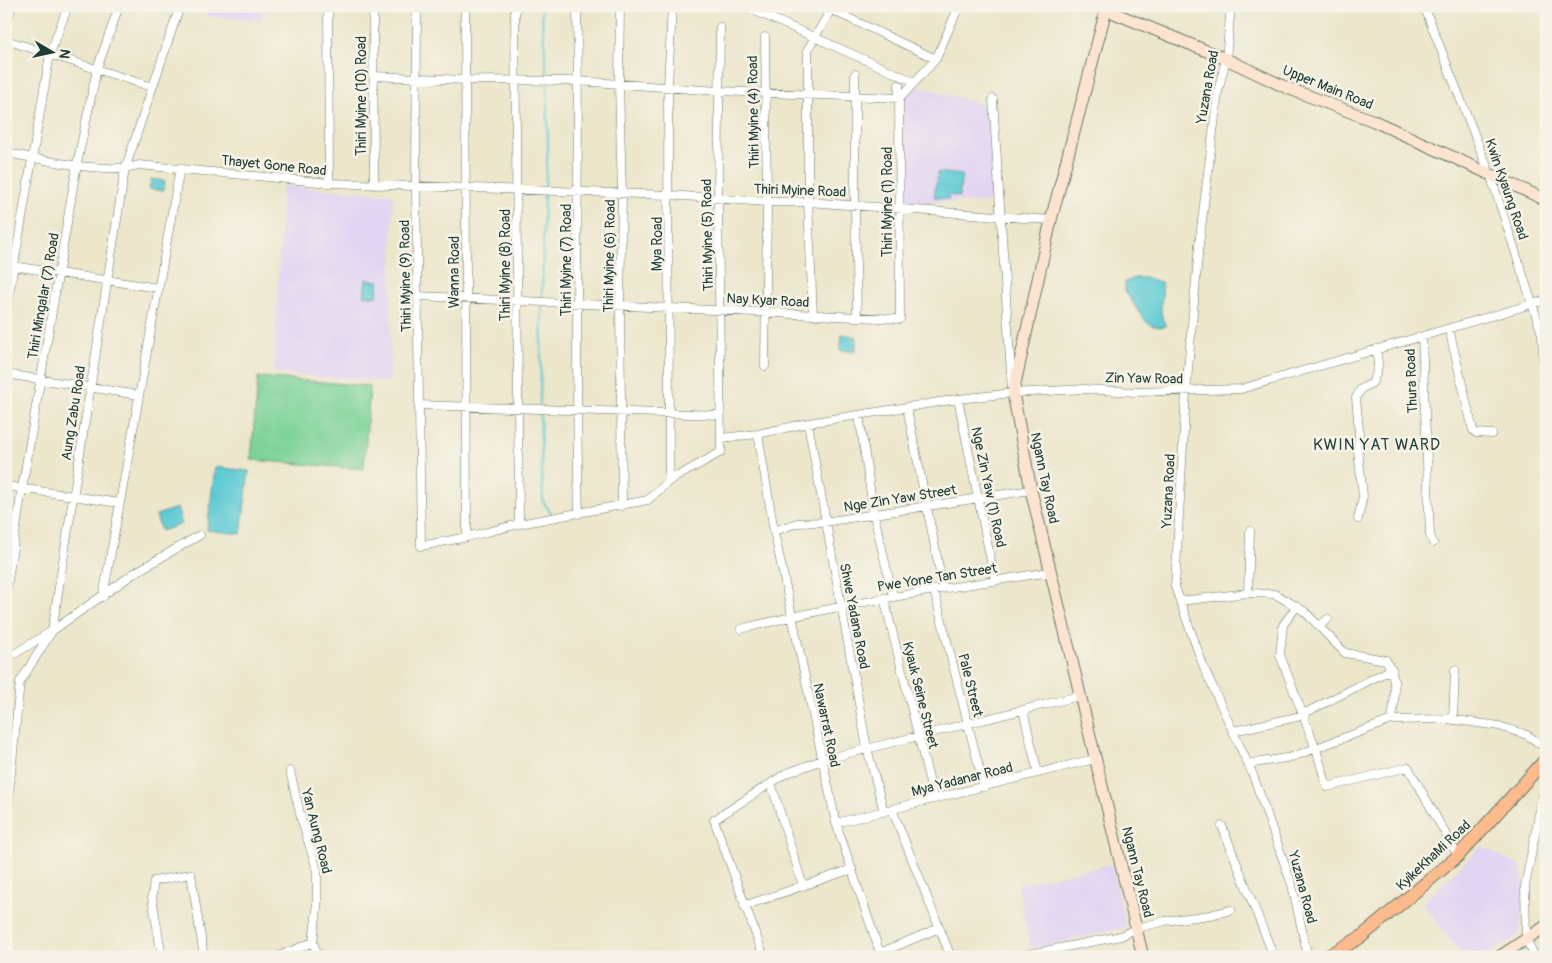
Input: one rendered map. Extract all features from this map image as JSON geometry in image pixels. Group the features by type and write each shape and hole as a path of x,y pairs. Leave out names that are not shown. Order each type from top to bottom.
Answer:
{"main road":[{"name":"Upper Main Road","path":"1103,8 1226,59 1285,87 1374,121 1546,200"},
{"name":"Ngann Tay Road","path":"1103,8 1051,220 1013,393 1031,490 1143,957"},
{"name":"KyikeKhaMi Road","path":"1326,957 1361,936 1458,856 1546,758"},
{"path":"1499,957 1546,926"}],"street":[{"path":"6,24 12,6"},
{"path":"6,312 10,265 33,157 50,54 68,6"},
{"name":"Thiri Mingalar (7) Road","path":"6,593 77,164 97,69 119,6"},
{"name":"Aung Zabu Road","path":"6,823 20,682 52,631 89,387 125,169 180,6"},
{"path":"328,6 329,183"},
{"name":"Thiri Myine (10) Road","path":"374,6 374,185"},
{"name":"Thiri Myine (9) Road","path":"417,6 416,187 420,545 467,537"},
{"name":"Wanna Road","path":"465,6 467,537"},
{"name":"Thiri Myine (8) Road","path":"516,6 519,524"},
{"name":"Thiri Myine (7) Road","path":"577,6 579,193 576,410 579,514"},
{"name":"Thiri Myine (6) Road","path":"620,6 618,84 622,194 620,306 622,506"},
{"name":"Mya Road","path":"669,481 671,412 668,86 672,6"},
{"path":"744,6 915,82"},
{"path":"823,6 832,8 936,59"},
{"path":"374,76 466,80 578,81 719,91 900,98 936,59 959,6"},
{"name":"Yuzana Road","path":"1231,6 1226,59 1218,92 1210,151 1186,392 1175,587 1204,668 1248,764 1292,885 1308,957"},
{"name":"Kwin Kyaung Road","path":"1424,6 1491,176 1542,334 1546,415"},
{"path":"813,315 808,202 808,49 832,8"},
{"name":"Thiri Myine (5) Road","path":"720,27 718,199 721,309 721,438"},
{"name":"Thiri Myine (4) Road","path":"765,36 764,93 767,202 765,366"},
{"path":"7,43 50,54 152,87"},
{"path":"855,74 857,317"},
{"name":"Thiri Myine (1) Road","path":"857,317 900,318 899,85"},
{"path":"994,99 1013,393"},
{"name":"Thayet Gone Road","path":"6,153 125,169 139,165 329,183 416,187 545,189"},
{"path":"103,597 180,168"},
{"name":"Thiri Myine Road","path":"545,189 579,193 669,195 767,202 808,202 1051,220"},
{"path":"10,265 158,288"},
{"name":"Nay Kyar Road","path":"418,296 857,317"},
{"name":"Zin Yaw Road","path":"721,438 758,434 808,423 958,399 1013,393 1084,389 1186,392 1241,389 1546,300"},
{"path":"1449,329 1473,430 1476,434 1492,434"},
{"name":"Thura Road","path":"1422,337 1430,535 1433,543"},
{"path":"1358,519 1363,496 1358,451 1359,430 1356,398 1361,389 1372,383 1376,374 1378,366 1377,349"},
{"path":"6,374 138,394"},
{"name":"Nge Zin Yaw (1) Road","path":"958,399 995,581"},
{"path":"418,405 620,410 720,415"},
{"path":"907,408 943,588"},
{"path":"859,415 874,515 893,596"},
{"name":"Shwe Yadana Road","path":"808,423 824,522 867,748 884,812"},
{"path":"720,424 733,437"},
{"name":"Nawarrat Road","path":"758,434 774,531 791,616 836,823 880,953 939,928"},
{"path":"467,537 519,524 648,500 669,481 721,452 721,438"},
{"path":"6,486 119,503"},
{"name":"Nge Zin Yaw Street","path":"774,531 797,523 824,522 874,515 1031,490"},
{"path":"1248,593 1250,531"},
{"path":"6,659 103,597 136,572 200,535"},
{"name":"Pwe Yone Tan Street","path":"741,629 791,616 893,596 1050,572"},
{"name":"Pale Street","path":"934,590 984,787"},
{"path":"1180,601 1248,593 1275,594 1297,606 1345,653 1383,658 1392,669 1396,690 1392,720"},
{"name":"Kyauk Seine Street","path":"884,598 934,799"},
{"path":"1297,606 1284,625 1280,655 1316,749 1328,788 1408,767 1411,769 1458,856"},
{"path":"1319,626 1328,619"},
{"path":"1233,731 1303,715 1392,669"},
{"path":"1453,720 1455,670"},
{"path":"764,957 714,820 785,774 822,760 1079,696"},
{"path":"1023,710 1038,773"},
{"path":"1248,764 1292,757 1392,720 1453,720 1508,729 1527,735 1546,748"},
{"name":"Mya Yadanar Road","path":"836,823 1094,759"},
{"name":"Yan Aung Road","path":"290,771 301,818 317,870 317,909 313,942 318,957"},
{"path":"1535,957 1526,939 1525,886 1546,779"},
{"path":"772,783 803,886"},
{"path":"892,809 950,957"},
{"path":"1222,826 1274,957"},
{"path":"744,906 852,869"},
{"path":"162,957 152,898 154,881 190,874 204,957"},
{"path":"1015,957 1120,936 1137,928 1231,910"},
{"path":"277,957 313,942"}],"shaded area":[{"path":"201,6 264,6 261,21 207,16"},
{"path":"904,83 993,107 996,203 902,201"},
{"path":"282,186 393,194 390,382 274,373"},
{"path":"1481,846 1520,866 1525,886 1519,935 1483,957 1463,957 1423,903"},
{"path":"1112,864 1126,927 1031,949 1017,885"}],"green space":[{"path":"258,377 370,386 364,469 251,460"}],"water":[{"path":"938,172 962,175 959,197 949,195 948,199 934,197"},
{"path":"151,179 165,181 163,191 149,189"},
{"path":"1135,278 1147,278 1161,282 1161,313 1166,326 1158,327 1146,321 1125,292 1125,282"},
{"path":"366,279 379,281 377,297 364,295"},
{"path":"842,334 857,337 855,352 840,350"},
{"path":"215,467 249,471 241,534 207,530"},
{"path":"177,508 182,524 161,531 156,515"}],"waterway":[{"path":"541,6 547,75"},
{"path":"545,189 548,148 547,84"},
{"path":"542,296 544,194"},
{"path":"540,404 542,306"},
{"path":"540,412 543,502 552,514"}],"district":[{"name":"KWIN YAT WARD","path":"1377,444"}]}
